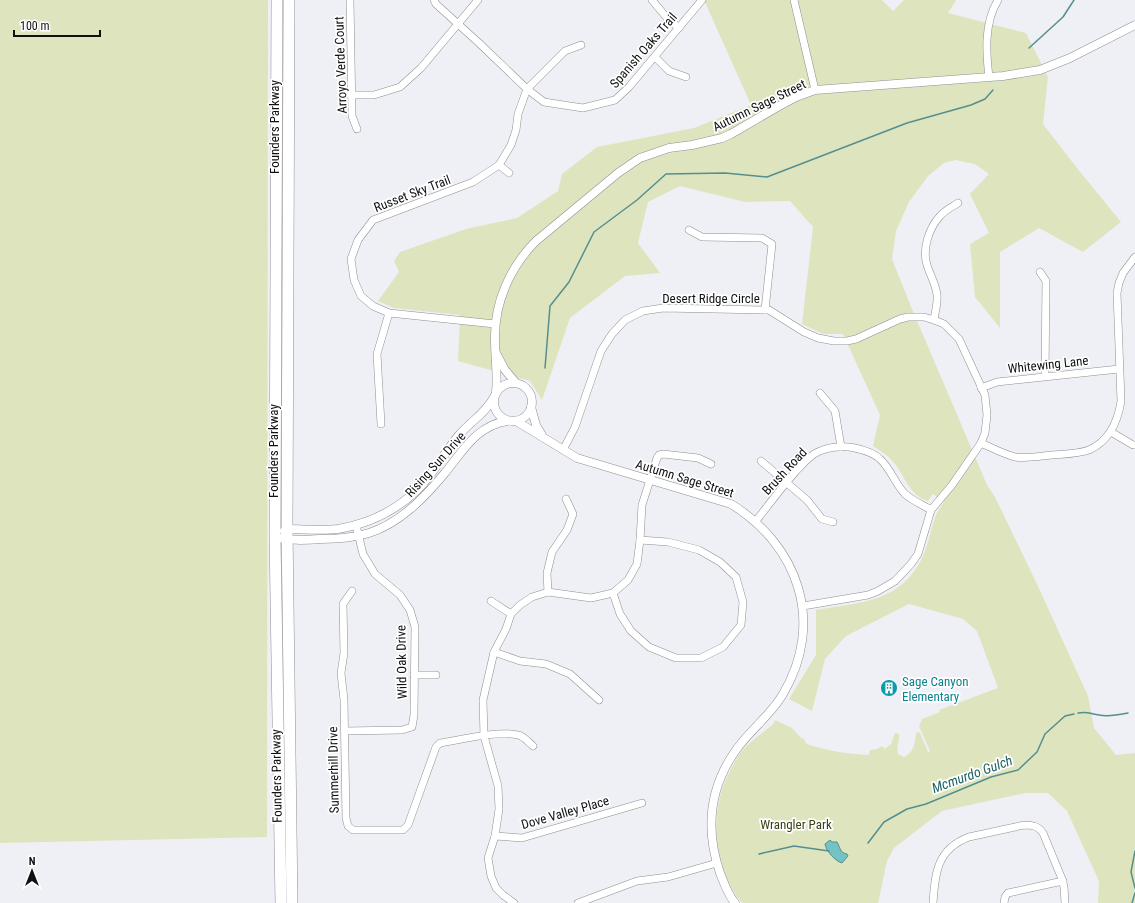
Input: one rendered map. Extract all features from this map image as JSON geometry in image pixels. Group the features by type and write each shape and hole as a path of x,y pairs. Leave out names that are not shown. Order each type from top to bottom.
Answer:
{"highway":[{"name":"Founders Parkway","path":"277,0 276,537 281,903"},
{"name":"Founders Parkway","path":"289,0 287,535 292,903"}],"street":[{"name":"Arroyo Verde Court","path":"350,0 352,116 357,129"},
{"name":"Spanish Oaks Trail","path":"434,0 436,4 456,24 479,43 527,89 544,102 583,108 615,100 629,87 702,0"},
{"path":"351,96 374,95 400,87 421,68 456,24 478,0"},
{"path":"652,0 656,7 679,28"},
{"path":"794,0 815,90"},
{"path":"989,77 987,56 988,28 998,0"},
{"name":"Autumn Sage Street","path":"495,395 497,380 495,324 501,296 508,278 527,250 536,241 632,163 644,156 659,151 722,138 796,97 815,90 1003,76 1040,70 1070,58 1135,25"},
{"path":"527,89 565,51 580,45"},
{"path":"655,57 669,71 686,77"},
{"name":"Russet Sky Trail","path":"495,324 388,313 373,306 361,296 354,280 351,259 358,240 374,220 473,182 499,165 511,145 516,130 518,114 527,89"},
{"path":"499,165 509,173"},
{"path":"934,320 937,296 925,258 926,248 931,230 940,216 958,203"},
{"path":"689,230 702,237 762,238 772,244 766,310"},
{"path":"981,442 1006,454 1022,458 1089,450 1105,439 1111,432 1120,410 1121,401 1117,309 1119,283 1123,273 1135,257"},
{"path":"1040,272 1046,281 1045,376"},
{"name":"Desert Ridge Circle","path":"563,450 575,427 601,351 612,334 625,320 643,311 663,308 769,310 804,332 818,338 834,341 856,339 900,319 908,317 924,317 944,324 959,339 985,395 987,415 986,429 981,442 952,485 931,510 918,554 896,581 878,591 868,594 803,606"},
{"path":"381,424 377,354 388,313"},
{"name":"Autumn Sage Street","path":"495,352 505,370 516,383"},
{"name":"Whitewing Lane","path":"981,388 997,382 1119,369"},
{"path":"516,383 527,389 532,401 531,407 526,416 512,421 503,419 496,412 493,402 495,395 505,385 516,383"},
{"path":"820,393 834,411 841,447"},
{"name":"Rising Sun Drive","path":"276,537 356,525 396,507 417,490 459,435 484,411 495,395"},
{"name":"Autumn Sage Street","path":"531,407 536,425 544,438"},
{"name":"Rising Sun Drive","path":"287,535 344,539 369,533 395,520 421,500 467,444 480,432 492,424 512,421"},
{"name":"Autumn Sage Street","path":"512,421 583,460 731,504 745,512 756,521 780,548 787,559 794,575 803,606 802,641 795,670 783,695 737,749 727,765 720,781 712,813 711,838 717,863 724,884 735,903"},
{"path":"1111,432 1135,445"},
{"name":"Brush Road","path":"756,521 787,482 813,455 822,450 841,447 851,447 862,450 872,453 880,458 905,493 931,510"},
{"path":"514,903 502,895 496,888 491,876 488,858 499,809 498,786 484,736 483,700 494,652 506,629 511,614 520,605 532,597 548,592 591,598 613,593 628,580 637,564 642,505 659,455 663,454 698,458 711,464"},
{"path":"760,461 808,500 822,519 832,522"},
{"path":"548,592 547,573 552,552 567,530 573,514 566,499"},
{"name":"Wild Oak Drive","path":"345,731 402,730 412,727 414,715 415,627 410,610 400,595 374,574 363,554 356,525"},
{"path":"613,593 620,614 631,631 649,647 676,658 700,658 723,648 741,625 743,602 736,577 720,562 699,550 668,542 640,540"},
{"name":"Summerhill Drive","path":"352,591 343,604 344,653 341,673 344,700 346,818 348,826 353,830 403,830 408,825 413,814 436,747 440,743 484,736"},
{"path":"491,601 511,614"},
{"path":"494,652 520,661 546,664 570,674 599,700"},
{"path":"414,675 436,674"},
{"path":"484,736 502,734 520,735 533,746"},
{"name":"Dove Valley Place","path":"494,836 522,838 642,803"},
{"path":"933,903 938,867 947,852 954,845 969,837 1024,825 1032,825 1039,828 1043,833 1063,881 1065,903"},
{"path":"578,903 637,881 668,877 717,863"},
{"path":"1004,903 1005,896 1008,892 1063,881"}],"green space":[{"path":"0,0 268,0 267,837 0,843"},
{"name":"Wrangler Park","path":"704,0 882,0 893,11 904,0 956,0 948,13 1026,33 1048,77 1043,124 1121,222 1083,252 1039,228 1000,252 1000,328 975,297 970,244 989,233 970,194 989,174 975,164 956,160 944,163 928,176 909,202 896,231 892,259 987,485 995,497 1037,584 1088,696 1094,728 1116,755 1135,753 1135,903 1098,903 1099,881 1067,811 1048,793 1025,793 942,811 894,848 887,861 878,903 742,903 724,872 719,855 716,820 724,785 739,755 747,745 773,724 775,720 792,728 805,740 807,744 853,754 869,755 870,750 877,749 882,746 885,749 891,744 895,733 899,734 897,749 898,754 904,757 912,750 916,733 918,732 920,733 928,752 930,751 919,726 922,719 940,712 939,710 998,688 977,631 963,619 909,604 846,636 825,659 812,711 789,699 816,655 816,610 865,602 892,591 904,582 915,570 924,554 936,515 944,502 933,494 928,501 922,499 908,486 893,461 873,446 880,415 843,334 823,334 802,324 813,227 790,201 745,202 680,186 648,202 638,243 660,273 625,276 570,318 542,400 530,381 458,361 460,315 394,308 378,301 399,272 394,261 400,252 466,229 517,218 558,191 562,174 597,147 694,128 751,105"}],"water":[{"path":"830,840 832,842 837,842 842,851 847,854 848,856 842,863 834,858 827,850 825,844"}],"waterway":[{"path":"1029,48 1063,17 1074,0"},
{"path":"545,368 550,306 569,282 594,232 637,200 666,174 725,173 767,177 907,123 971,105 985,99 993,90"},
{"name":"Mcmurdo Gulch","path":"1078,713 1087,712 1095,715 1106,716 1128,713"},
{"name":"Mcmurdo Gulch","path":"868,843 884,822 907,809 926,804 991,777 1018,770 1037,752 1045,734 1065,716 1074,714"},
{"name":"Mcmurdo Gulch","path":"759,854 794,846 829,851"},
{"path":"1135,851 1131,872 1135,888"},
{"path":"1132,903 1135,893"}],"place":[{"name":"Sage Canyon Elementary","path":"889,688"}]}
